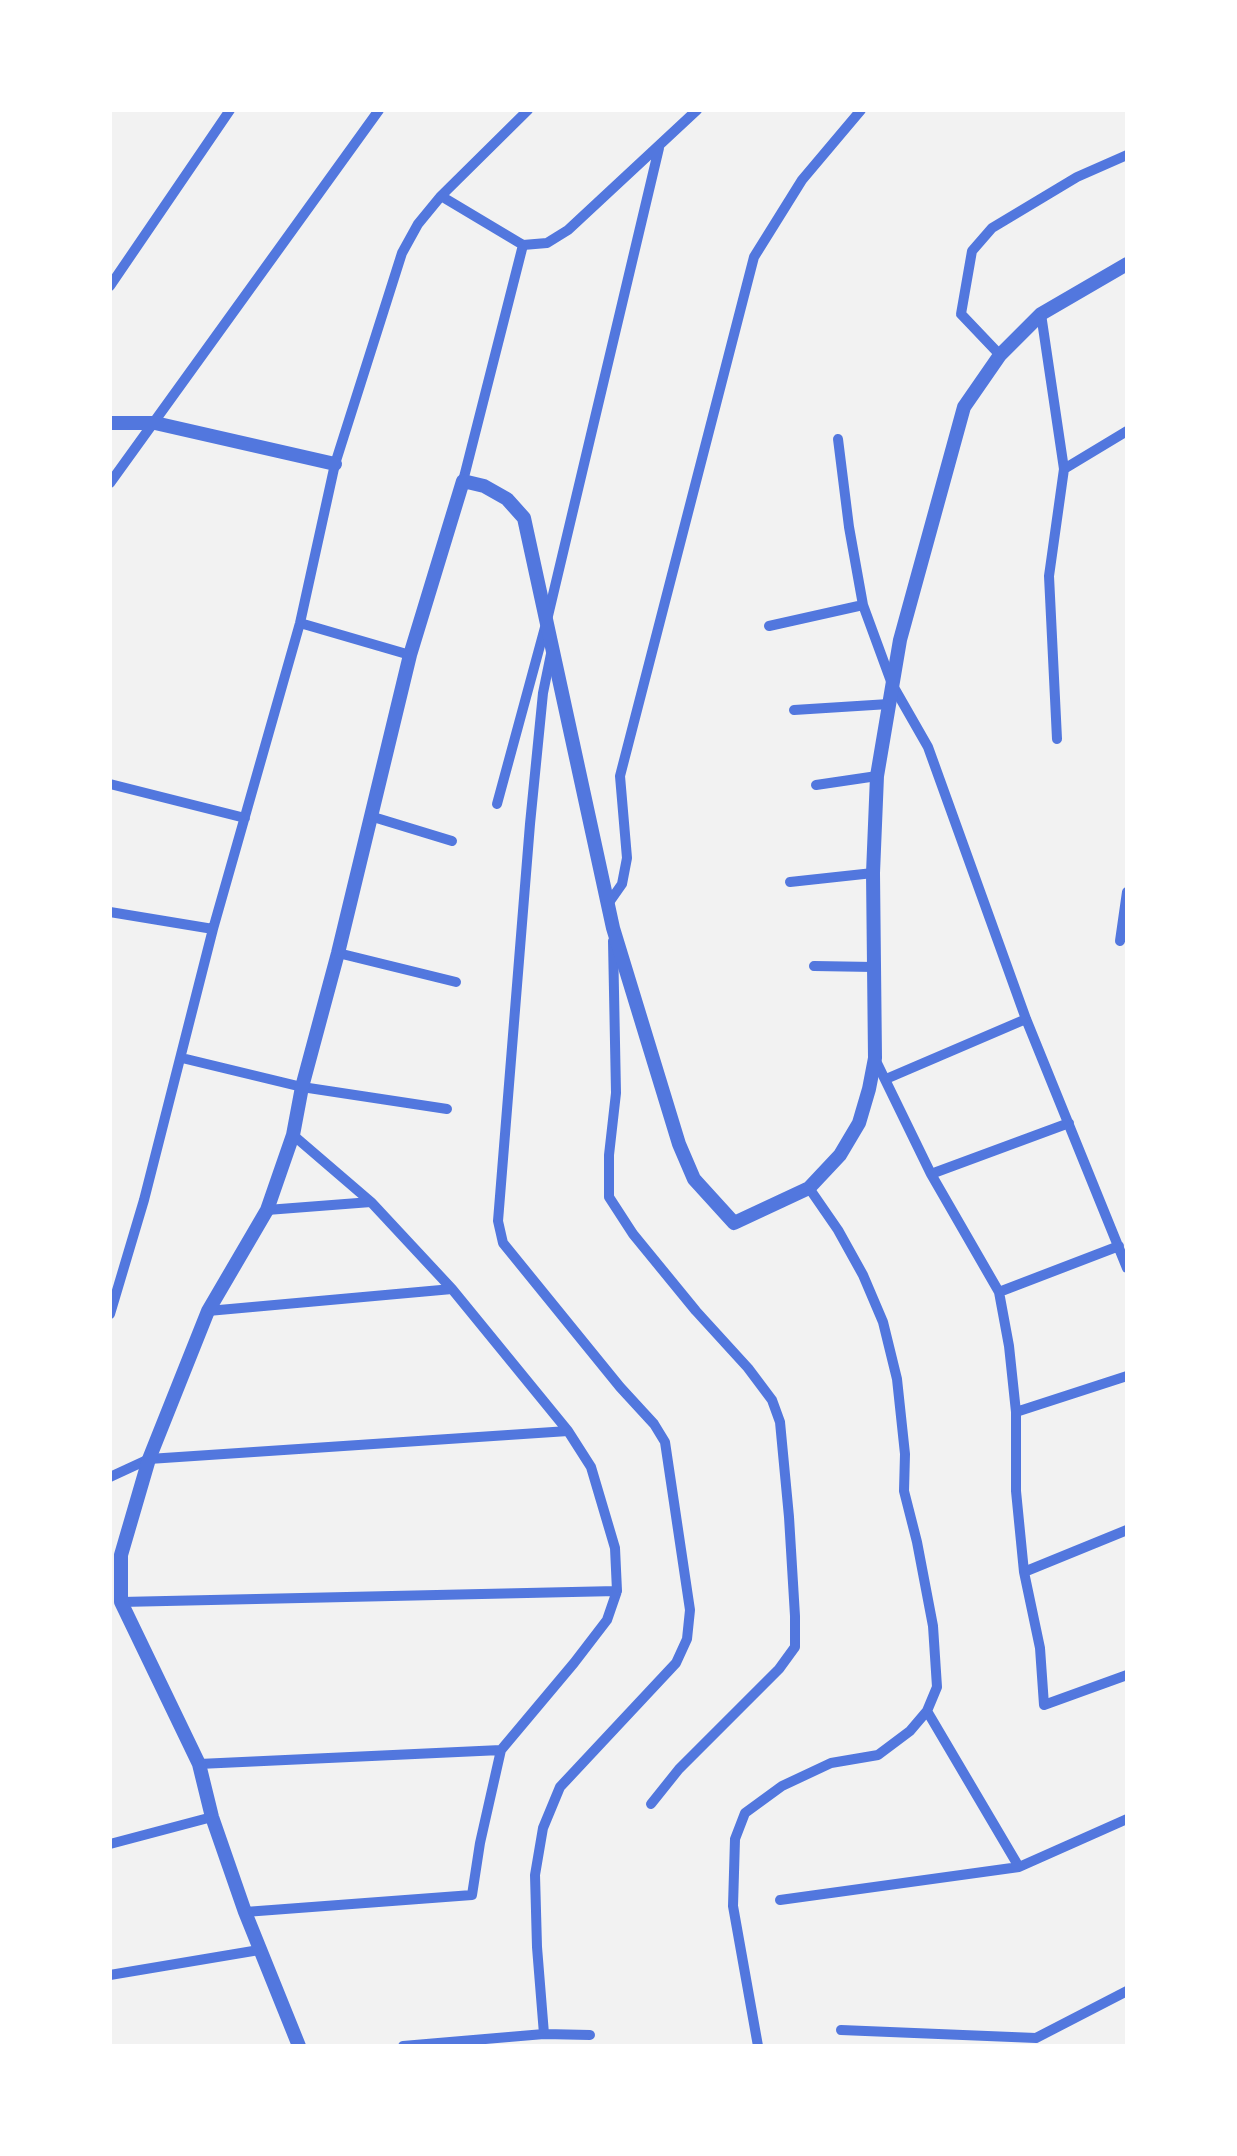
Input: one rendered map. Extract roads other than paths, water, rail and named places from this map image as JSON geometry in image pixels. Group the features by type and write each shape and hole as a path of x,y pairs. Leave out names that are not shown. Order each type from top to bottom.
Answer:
{"street":[{"path":"110,286 230,110"},
{"path":"110,483 379,110"},
{"path":"110,1314 300,623 336,464 402,253 418,224 441,196 528,110"},
{"path":"441,196 523,245 547,243 568,230 697,110"},
{"path":"608,904 622,884 627,858 620,776 754,257 802,180 861,110"},
{"path":"544,2034 534,1875 544,1828 560,1786 676,1664 686,1639 690,1610 666,1442 503,1242 498,1220 546,620 659,148"},
{"path":"1000,356 962,314 972,251 992,228 1078,177 1127,155"},
{"path":"300,2046 244,1912 212,1816 200,1764 121,1602 122,1556 149,1458 208,1311 267,1210 292,1135 410,655 463,481 523,245"},
{"path":"544,653 613,928 679,1144 694,1179 734,1223 809,1188 840,1155 859,1123 875,1058 873,873 878,776 900,640 964,407 1000,356 1041,314 1127,264"},
{"path":"1041,314 1064,469 1049,576 1057,739"},
{"path":"110,423 155,424 336,464"},
{"path":"1064,469 1127,431"},
{"path":"838,439 863,605 892,684 928,747 1026,1019 1127,1268"},
{"path":"463,481 484,486 507,500 524,518 546,620"},
{"path":"769,626 863,605"},
{"path":"300,623 410,655"},
{"path":"497,804 544,653"},
{"path":"794,710 889,704"},
{"path":"816,784 878,776"},
{"path":"110,784 245,818"},
{"path":"370,816 452,841"},
{"path":"790,882 873,873"},
{"path":"1120,941 1127,892"},
{"path":"110,912 213,929"},
{"path":"613,928 616,1092 609,1155 610,1197 633,1234 772,1400 780,1422 789,1517 795,1647 779,1669 651,1804"},
{"path":"338,953 456,982"},
{"path":"814,966 874,967"},
{"path":"886,1080 1026,1019"},
{"path":"182,1058 302,1088 447,1109"},
{"path":"875,1058 932,1174 999,1292 1010,1346 1016,1412 1016,1492 1024,1572 1040,1648 1044,1705 1127,1675"},
{"path":"932,1174 1068,1123"},
{"path":"244,1912 472,1895 501,1750 607,1620 616,1591 615,1548 591,1467 568,1431 452,1289 371,1202 292,1135"},
{"path":"758,2046 733,1906 734,1839 745,1813 782,1786 831,1764 878,1754 910,1731 927,1711 937,1688 933,1626 904,1491 898,1380 883,1322 863,1274 809,1188"},
{"path":"267,1210 371,1202"},
{"path":"999,1292 1119,1246"},
{"path":"208,1311 452,1289"},
{"path":"1016,1412 1127,1376"},
{"path":"110,1478 149,1458 568,1431"},
{"path":"1024,1572 1127,1530"},
{"path":"121,1602 616,1591"},
{"path":"927,1711 1019,1867"},
{"path":"200,1764 501,1750"},
{"path":"110,1844 212,1816"},
{"path":"780,1900 1019,1867 1127,1820"},
{"path":"110,1975 258,1950"},
{"path":"841,2030 1036,2038 1127,1992"},
{"path":"403,2046 544,2034 590,2036"}]}
